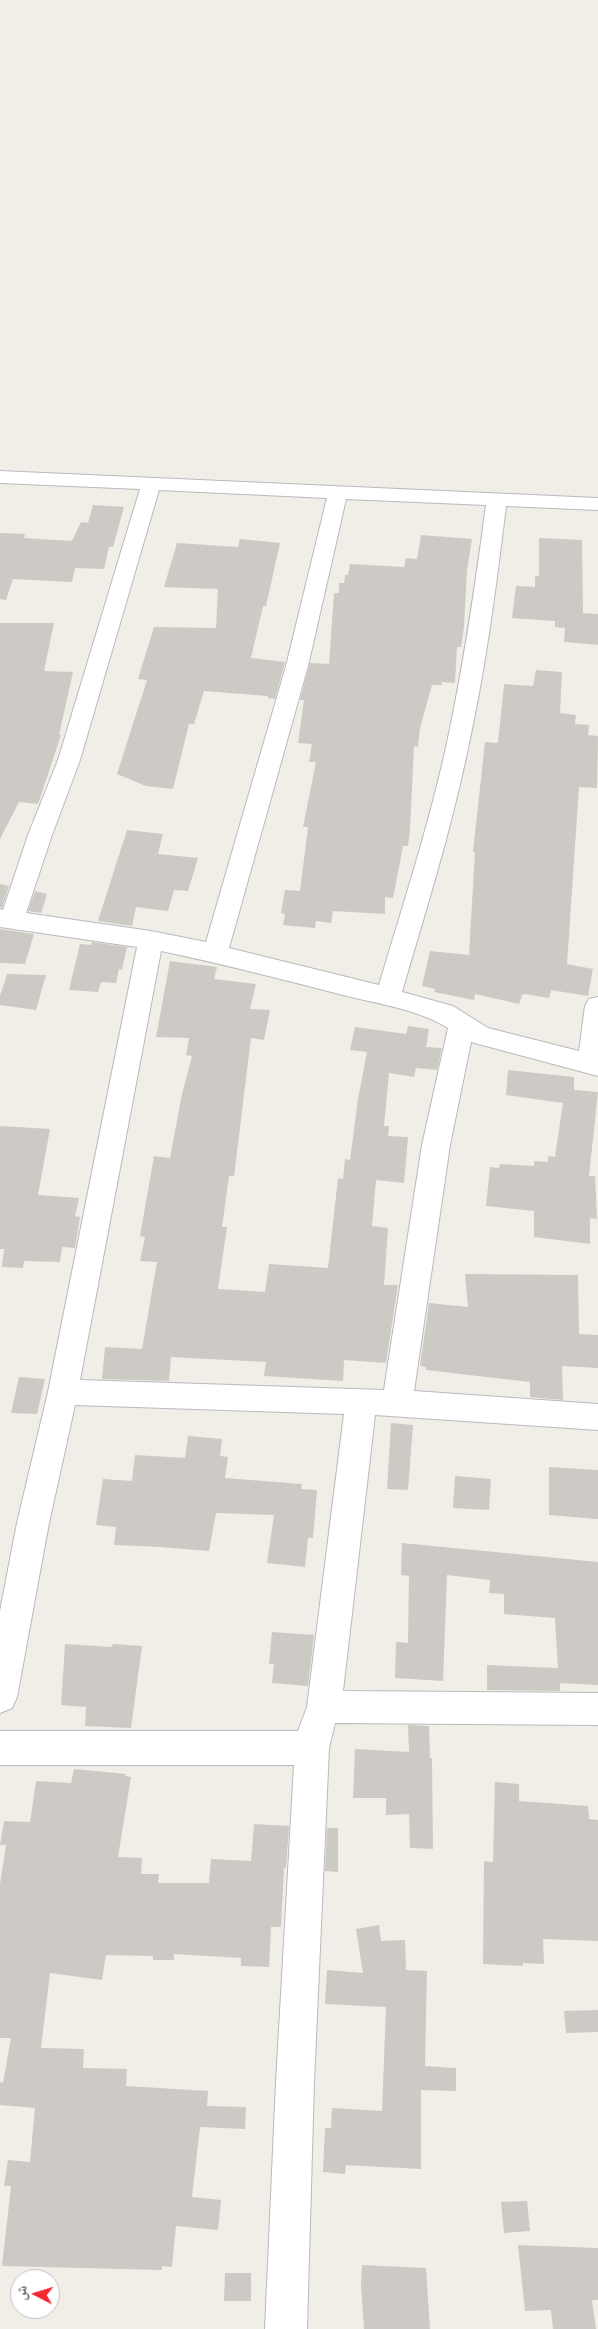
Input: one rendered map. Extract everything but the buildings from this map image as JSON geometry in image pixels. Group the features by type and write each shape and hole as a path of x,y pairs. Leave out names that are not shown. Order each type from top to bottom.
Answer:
{"street":[{"path":"0,477 598,504"},
{"path":"151,484 74,744 6,918 151,940 388,996 444,1012 480,1035 594,1065 598,1006"},
{"path":"215,954 275,753 311,614 338,491"},
{"path":"388,996 438,823 458,744 472,676 497,498"},
{"path":"0,1697 33,1523 63,1392 151,940"},
{"path":"397,1403 436,1145 462,1023"},
{"path":"63,1392 397,1403 598,1417"},
{"path":"286,2329 312,1748 316,1727 324,1707 361,1402"},
{"path":"324,1707 598,1709"},
{"path":"0,1748 312,1748"}]}
